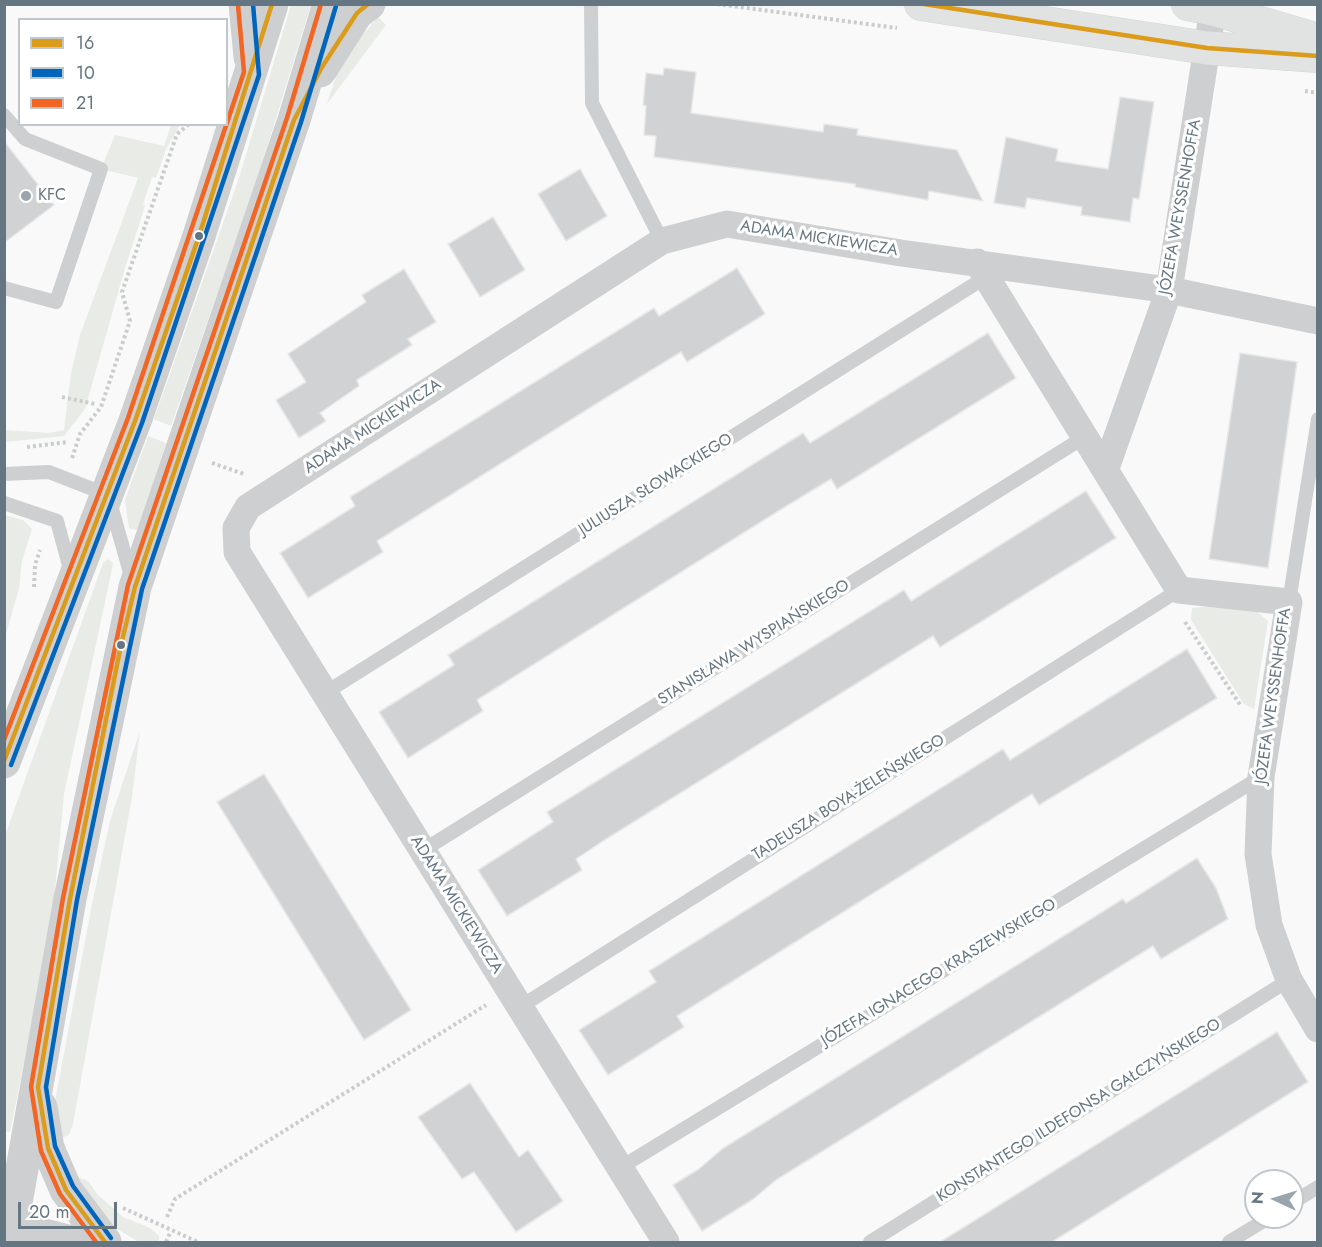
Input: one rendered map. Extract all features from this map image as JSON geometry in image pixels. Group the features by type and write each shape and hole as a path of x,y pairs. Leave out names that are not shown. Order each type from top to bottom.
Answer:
{"main road":[{"path":"921,4 1207,48 1317,56"},
{"path":"1200,7 1317,40"}],"street":[{"path":"245,4 252,73"},
{"path":"4,762 108,495 195,247 272,4"},
{"path":"72,1242 9,1231 38,1087 70,899 135,587 294,120 329,4"},
{"path":"294,120 322,67 357,13 369,4"},
{"name":"JÓZEFA WEYSSENHOFFA","path":"1106,468 1169,290 1207,48 1200,7"},
{"name":"ADAMA MICKIEWICZA","path":"666,1242 618,1169 237,552 236,528 248,507 662,241 727,224 901,253 981,270 1169,290 1317,321"},
{"path":"981,270 1106,468 1179,590"},
{"name":"JÓZEFA WEYSSENHOFFA","path":"1179,590 1289,602 1261,777 1258,854 1269,925 1289,980 1317,1029"},
{"path":"38,1087 48,1148 66,1190 105,1242"}],"lane":[{"path":"591,4 592,103 662,241"},
{"path":"4,115 25,139 101,169 56,302 4,288"},
{"name":"JULIUSZA SŁOWACKIEGO","path":"325,693 981,270"},
{"path":"1289,602 1317,419"},
{"name":"STANISŁAWA WYSPIAŃSKIEGO","path":"422,850 1086,436"},
{"path":"4,474 49,472 108,495 135,587"},
{"path":"4,503 57,521 73,582"},
{"name":"TADEUSZA BOYA-ŻELEŃSKIEGO","path":"515,999 1179,590"},
{"name":"JÓZEFA IGNACEGO KRASZEWSKIEGO","path":"618,1169 1261,777"},
{"name":"KONSTANTEGO ILDEFONSA GAŁCZYŃSKIEGO","path":"870,1242 1289,980"},
{"path":"1304,1195 1317,1187"},
{"path":"1229,1242 1250,1229"}],"path":[{"path":"404,4 415,4"},
{"path":"65,477 80,434 100,407 130,321 122,292 177,134 187,126"},
{"path":"62,397 95,404"},
{"path":"26,447 68,442"},
{"path":"217,465 249,476"},
{"path":"34,593 35,565 51,519"},
{"path":"1179,590 1178,610 1250,720 1267,740"},
{"path":"167,1217 175,1199 515,999"},
{"path":"120,1206 198,1242"},
{"path":"166,1242 171,1231"}],"shaded area":[{"path":"291,5 311,5 256,183 171,426 154,419 239,178"},
{"path":"378,17 386,25 327,104 345,55"},
{"path":"171,126 179,126 167,147 156,178 152,177 85,409 64,436 5,442 5,430 50,433 64,430 71,373 80,335 138,178 101,169 115,135 164,146"},
{"path":"148,436 166,443 139,528 136,530 129,528 125,500"},
{"path":"5,515 23,520 32,529 22,561 19,589 5,637"},
{"path":"108,559 113,563 112,569 64,794 52,923 10,1132 4,1131 4,838 103,563"},
{"path":"1212,606 1256,611 1268,621 1254,709 1244,704 1191,620 1192,608"},
{"path":"140,731 132,797 73,1124 69,1135 58,1139 56,1096 92,904 110,821"},
{"path":"68,1173 88,1181 98,1195 123,1217 150,1228 159,1236 159,1242 139,1242 112,1226"}],"building":[{"path":"664,68 696,72 691,113 823,132 824,124 858,129 857,135 957,150 983,201 929,191 928,200 855,187 855,184 654,157 656,136 644,135 646,106 643,105 646,73 663,75"},
{"path":"1120,97 1154,102 1139,199 1133,198 1130,222 1081,215 1082,207 1027,198 1025,208 994,203 1006,137 1058,149 1056,161 1108,169"},
{"name":"KFC","path":"4,141 54,205 4,243"},
{"path":"580,169 607,216 566,241 538,194"},
{"path":"493,217 525,270 480,297 448,244"},
{"path":"737,268 765,314 687,362 681,352 604,399 377,541 383,552 308,598 280,553 355,506 350,497 654,308 659,316"},
{"path":"404,269 436,322 408,339 412,345 357,380 359,386 320,413 326,421 299,438 276,400 306,382 288,354 366,302 362,295"},
{"path":"988,333 1016,378 837,489 831,479 780,510 477,700 483,711 408,758 379,712 454,665 448,655 803,433 810,443"},
{"path":"1240,353 1297,362 1268,568 1209,559"},
{"path":"1086,491 1116,538 940,647 933,636 603,841 576,859 582,870 507,916 478,870 553,822 547,812 904,590 911,601"},
{"path":"1187,649 1217,698 1039,805 1032,794 677,1016 684,1027 608,1075 579,1030 656,982 649,971 1003,749 1010,760"},
{"path":"264,774 411,1010 364,1040 217,802"},
{"path":"1197,858 1216,888 1228,919 1161,959 1153,946 776,1180 752,1200 702,1231 673,1185 699,1169 722,1149 1123,899 1126,903"},
{"path":"1277,1032 1308,1082 1052,1242 940,1242"},
{"path":"470,1083 519,1157 528,1150 563,1201 516,1232 474,1172 462,1179 418,1117"}],"transit line":[{"name":"10","path":"11,765 142,423 259,75 253,4"},
{"name":"16","path":"4,761 135,421 199,236 272,4"},
{"name":"21","path":"96,1242 60,1194 41,1151 31,1087 63,898 128,585 287,118 321,4"},
{"name":"16","path":"105,1242 66,1190 48,1148 38,1087 70,899 121,645 135,587 294,120 322,67 357,13 368,4"},
{"name":"16","path":"924,4 1207,48 1318,56"},
{"name":"21","path":"228,120 244,72 238,5"},
{"name":"10","path":"111,1238 73,1186 55,1146 46,1087 77,900 142,589 301,122 336,6"},
{"name":"21","path":"4,740 128,418 226,126"}],"place":[{"name":"KFC","path":"26,196"}]}
